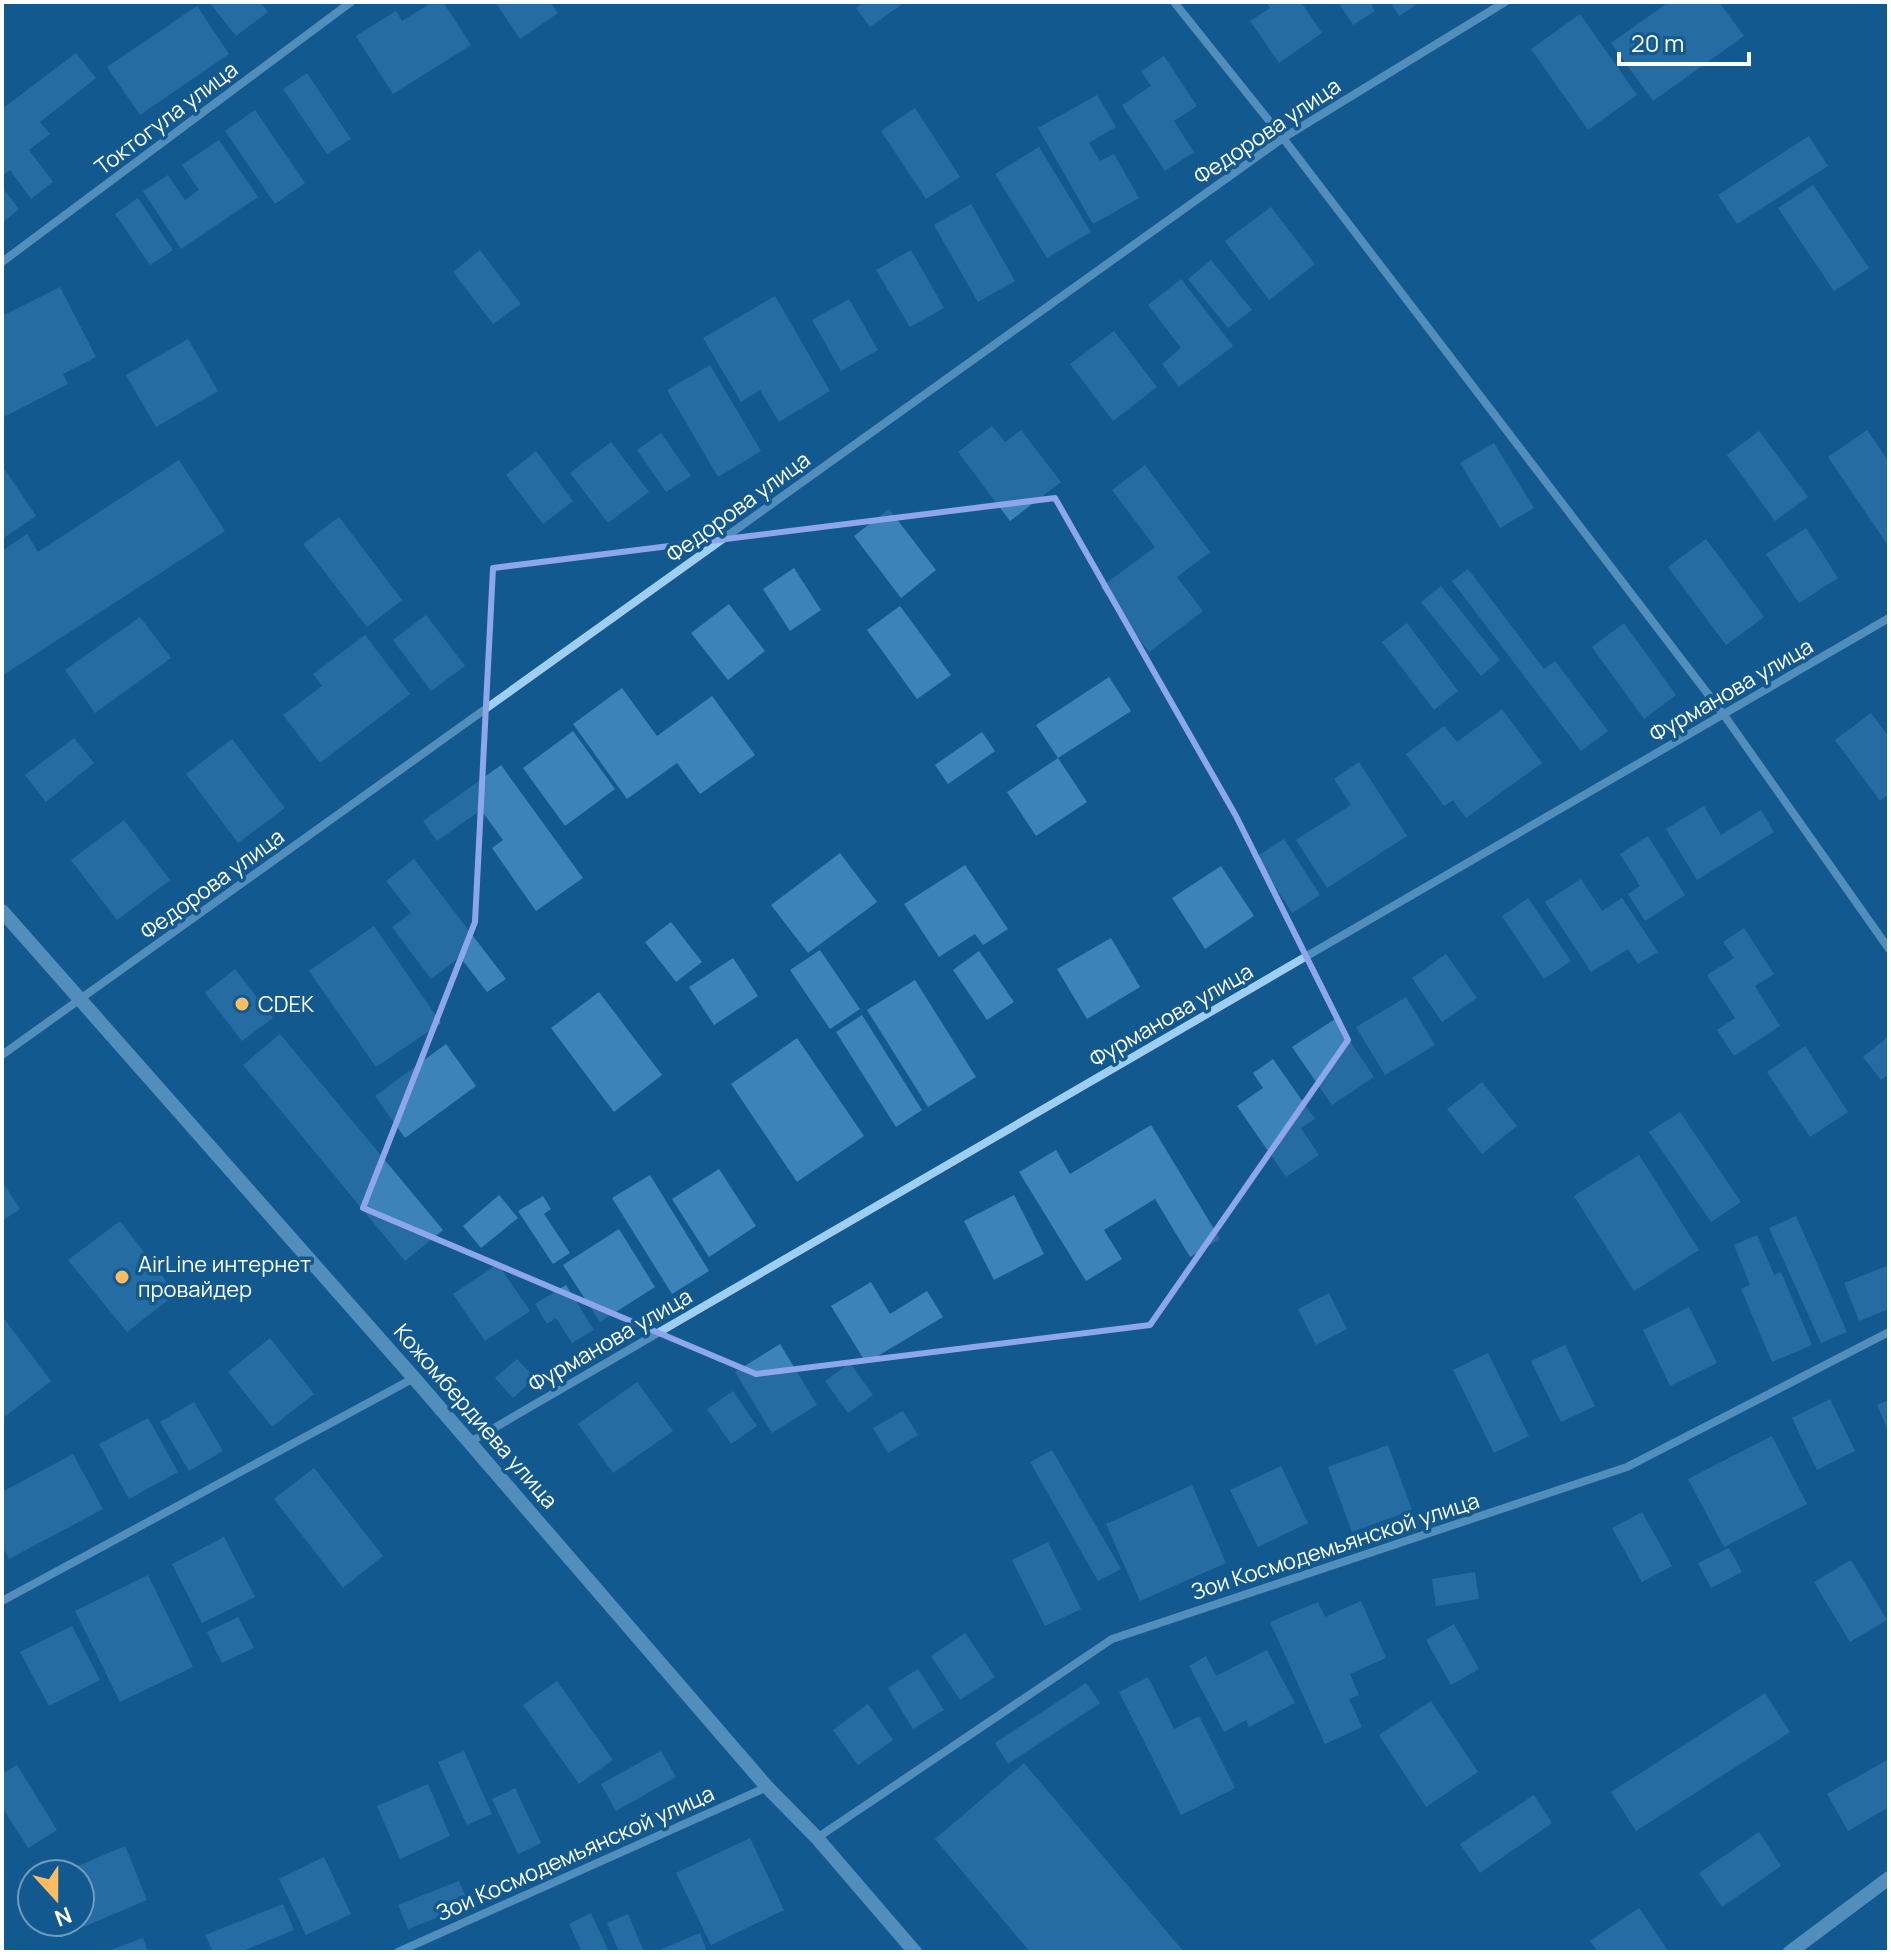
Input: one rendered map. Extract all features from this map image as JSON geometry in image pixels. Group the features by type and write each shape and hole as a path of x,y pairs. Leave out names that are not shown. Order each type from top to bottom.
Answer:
{"street":[{"name":"Токтогула улица","path":"2,262 351,2"},
{"path":"1174,2 1283,138 1724,715 1889,949"},
{"name":"Федорова улица","path":"2,1055 1283,138 1505,2"},
{"name":"Фурманова улица","path":"470,1442 1889,618"},
{"name":"Кожомбердиева улица","path":"2,911 470,1442 767,1787 817,1838 915,1952"},
{"name":"Зои Космодемьянской улица","path":"817,1838 1112,1639 1627,1467 1889,1332"},
{"path":"2,1601 414,1378"},
{"name":"Зои Космодемьянской улица","path":"398,1952 767,1787"},
{"path":"1790,1952 1889,1878"}],"highlighted area":[{"path":"1055,498 1236,816 1348,1040 1150,1325 756,1374 363,1208 475,922 493,568"}],"building":[{"path":"209,2 260,2 268,12 236,36"},
{"path":"433,2 443,2 471,45 393,94 356,36 396,11 402,21"},
{"path":"495,2 550,2 558,13 520,39"},
{"path":"864,2 905,2 870,27 856,8"},
{"path":"1266,2 1301,2 1322,33 1279,63 1250,21 1270,8"},
{"path":"1338,2 1370,2 1375,11 1353,25"},
{"path":"1390,2 1415,2 1417,4 1399,16"},
{"path":"1669,2 1719,2 1744,36 1653,101 1611,43"},
{"path":"197,6 229,54 140,115 107,67"},
{"path":"1580,14 1637,95 1588,130 1531,49"},
{"path":"76,53 96,78 40,122 50,134 29,150 53,182 31,199 10,170 2,176 2,109"},
{"path":"1164,56 1197,106 1174,121 1194,152 1165,171 1122,105 1151,86 1141,71"},
{"path":"307,73 351,139 327,154 283,89"},
{"path":"1097,95 1116,127 1089,143 1100,161 1114,154 1139,198 1093,224 1038,128"},
{"path":"915,108 960,177 926,199 881,131"},
{"path":"255,110 305,183 275,204 225,131"},
{"path":"1809,136 1828,166 1737,224 1718,195"},
{"path":"219,140 258,197 181,249 143,191 168,175 185,200 199,190 182,165"},
{"path":"1039,147 1091,232 1047,258 995,174"},
{"path":"1813,185 1869,268 1834,291 1778,208"},
{"path":"2,187 19,209 2,223"},
{"path":"138,198 173,250 150,265 115,214"},
{"path":"971,204 1015,281 978,302 934,225"},
{"path":"1271,207 1315,264 1269,300 1225,241"},
{"path":"480,250 521,304 493,324 453,272"},
{"path":"911,250 944,308 910,327 876,270"},
{"path":"1211,260 1252,310 1228,328 1188,279"},
{"path":"1181,279 1233,346 1179,387 1162,364 1181,348 1148,305"},
{"path":"60,287 96,357 63,374 68,384 2,418 2,316"},
{"path":"775,296 830,391 779,422 760,390 741,402 703,338"},
{"path":"849,299 878,350 841,371 812,320"},
{"path":"1114,331 1157,387 1113,421 1070,364"},
{"path":"188,339 218,391 156,427 126,375"},
{"path":"710,365 761,451 718,477 667,390"},
{"path":"992,426 1005,442 1021,430 1061,482 1010,521 958,452"},
{"path":"1867,430 1889,462 1889,547 1828,457"},
{"path":"1759,431 1808,497 1775,521 1727,455"},
{"path":"661,433 691,476 666,492 637,450"},
{"path":"611,442 649,492 608,523 570,473"},
{"path":"1494,443 1534,508 1500,528 1460,463"},
{"path":"536,451 573,501 543,524 506,475"},
{"path":"179,460 225,531 2,676 2,551 27,534 38,552"},
{"path":"2,465 36,516 2,539"},
{"path":"1145,465 1210,552 1177,577 1203,611 1149,652 1101,587 1155,547 1112,490"},
{"path":"889,509 936,570 901,598 854,536"},
{"path":"339,517 402,600 367,627 303,544"},
{"path":"1806,528 1838,578 1799,603 1766,554"},
{"path":"1706,539 1764,617 1726,645 1668,567"},
{"path":"794,568 821,610 790,631 763,589"},
{"path":"1468,569 1544,669 1555,661 1608,731 1581,751 1452,581"},
{"path":"1441,586 1500,660 1481,676 1421,602"},
{"path":"729,604 765,651 728,680 691,633"},
{"path":"900,606 951,675 917,699 867,630"},
{"path":"426,615 465,666 431,691 393,640"},
{"path":"140,617 171,658 95,713 65,670"},
{"path":"1407,623 1458,691 1434,710 1382,642"},
{"path":"1624,623 1676,695 1644,719 1592,647"},
{"path":"365,635 410,694 320,763 283,715 322,686 313,674"},
{"path":"1109,677 1131,711 1058,758 1036,725"},
{"path":"622,688 657,736 712,696 755,755 700,794 677,763 627,799 573,724"},
{"path":"1502,709 1542,763 1466,818 1453,800 1444,806 1406,754 1444,726 1457,742"},
{"path":"1871,713 1889,737 1889,794 1880,801 1835,740"},
{"path":"573,731 615,789 565,826 523,768"},
{"path":"982,732 995,751 948,784 935,765"},
{"path":"74,738 94,763 46,802 25,775"},
{"path":"232,739 285,808 238,843 186,774"},
{"path":"1058,758 1087,802 1036,836 1007,792"},
{"path":"1359,762 1407,836 1327,888 1296,840 1351,805 1334,779"},
{"path":"501,765 583,878 536,911 492,848 503,840 481,810 437,841 423,821"},
{"path":"1704,806 1721,835 1761,810 1774,832 1697,880 1666,829"},
{"path":"124,820 170,880 117,920 71,860"},
{"path":"1648,836 1685,895 1645,921 1628,894 1640,886 1620,854"},
{"path":"1284,839 1320,895 1292,913 1256,857"},
{"path":"840,853 877,902 808,953 771,905"},
{"path":"414,859 506,979 487,992 460,957 431,979 392,927 411,913 386,881"},
{"path":"965,865 1008,929 983,945 975,934 939,957 904,904"},
{"path":"1221,866 1254,916 1205,949 1172,898"},
{"path":"1581,879 1602,911 1622,898 1658,952 1638,964 1628,949 1591,972 1545,902"},
{"path":"1528,898 1571,961 1544,979 1502,916"},
{"path":"671,922 702,962 676,982 645,942"},
{"path":"374,926 441,1023 376,1067 309,971"},
{"path":"1744,928 1774,974 1755,986 1780,1026 1734,1056 1717,1030 1735,1018 1707,975 1734,958 1723,942"},
{"path":"1111,938 1140,987 1087,1019 1057,969"},
{"path":"820,950 860,1009 830,1029 790,970"},
{"path":"979,951 1014,1002 987,1020 953,970"},
{"path":"1446,954 1477,998 1442,1022 1412,978"},
{"path":"733,958 758,996 714,1025 689,987"},
{"path":"235,969 273,1018 242,1041 205,993"},
{"path":"915,980 976,1077 928,1107 867,1010"},
{"path":"599,992 662,1075 614,1112 551,1028"},
{"path":"1406,997 1435,1045 1385,1075 1356,1027"},
{"path":"862,1015 922,1110 896,1127 836,1032"},
{"path":"1335,1019 1374,1077 1332,1105 1292,1047"},
{"path":"280,1034 443,1230 405,1261 243,1065"},
{"path":"1889,1036 1889,1074 1881,1080 1863,1057"},
{"path":"797,1038 864,1136 797,1182 731,1084"},
{"path":"446,1044 476,1086 405,1138 375,1096"},
{"path":"1805,1046 1848,1112 1810,1137 1767,1072"},
{"path":"1273,1059 1315,1119 1301,1128 1319,1155 1286,1177 1237,1106 1263,1088 1253,1073"},
{"path":"1482,1082 1517,1126 1482,1154 1447,1109"},
{"path":"1680,1112 1741,1202 1711,1222 1649,1132"},
{"path":"1151,1125 1220,1239 1190,1257 1155,1199 1104,1230 1122,1259 1086,1281 1019,1172 1056,1150 1070,1174"},
{"path":"1639,1155 1699,1250 1634,1291 1574,1196"},
{"path":"719,1169 756,1226 709,1257 672,1199"},
{"path":"650,1175 709,1271 672,1294 612,1198"},
{"path":"2,1181 20,1209 2,1221"},
{"path":"499,1195 518,1218 481,1248 463,1226"},
{"path":"1014,1195 1044,1254 994,1280 964,1221"},
{"path":"543,1196 551,1209 544,1214 570,1253 553,1264 518,1211"},
{"path":"1796,1216 1847,1332 1821,1343 1769,1228"},
{"name":"AirLine интернет провайдер","path":"120,1221 176,1294 127,1332 68,1260"},
{"path":"619,1229 655,1287 600,1322 563,1265"},
{"path":"1757,1235 1774,1275 1781,1272 1812,1345 1772,1362 1741,1289 1750,1285 1734,1245"},
{"path":"498,1264 530,1311 485,1341 453,1294"},
{"path":"1889,1265 1889,1309 1859,1321 1844,1283"},
{"path":"871,1282 890,1314 927,1291 943,1317 866,1363 831,1306"},
{"path":"566,1285 594,1330 572,1343 556,1318 547,1324 535,1304"},
{"path":"1329,1293 1347,1329 1316,1345 1298,1309"},
{"path":"1689,1307 1717,1363 1670,1386 1643,1330"},
{"path":"2,1316 51,1381 2,1419"},
{"path":"270,1338 314,1394 272,1427 228,1372"},
{"path":"780,1344 817,1405 772,1433 735,1372"},
{"path":"1565,1345 1595,1406 1561,1422 1531,1361"},
{"path":"1488,1353 1529,1436 1494,1453 1453,1370"},
{"path":"517,1359 535,1378 513,1398 495,1378"},
{"path":"850,1363 873,1395 848,1413 825,1381"},
{"path":"637,1382 673,1431 613,1473 578,1424"},
{"path":"733,1391 757,1426 731,1444 707,1409"},
{"path":"1830,1399 1855,1451 1817,1470 1792,1418"},
{"path":"1889,1400 1889,1432 1877,1405"},
{"path":"194,1402 223,1451 189,1471 160,1422"},
{"path":"903,1411 918,1435 888,1453 873,1428"},
{"path":"148,1418 178,1472 129,1499 99,1444"},
{"path":"1772,1436 1807,1504 1724,1547 1688,1479"},
{"path":"1388,1445 1412,1510 1352,1532 1328,1467"},
{"path":"1052,1450 1121,1569 1098,1581 1030,1462"},
{"path":"73,1454 103,1509 9,1559 2,1546 2,1492"},
{"path":"1281,1466 1308,1523 1258,1547 1230,1490"},
{"path":"314,1468 383,1556 343,1588 274,1499"},
{"path":"1192,1485 1226,1563 1140,1601 1106,1524"},
{"path":"1642,1512 1672,1566 1642,1582 1612,1528"},
{"path":"224,1537 255,1597 202,1623 172,1564"},
{"path":"1048,1542 1081,1609 1045,1626 1012,1560"},
{"path":"1729,1548 1742,1572 1711,1588 1698,1563"},
{"path":"1851,1560 1887,1620 1850,1642 1814,1582"},
{"path":"1475,1572 1479,1599 1436,1606 1432,1579"},
{"path":"148,1575 193,1667 120,1702 75,1611"},
{"path":"1361,1601 1386,1658 1350,1674 1359,1695 1349,1699 1362,1727 1325,1744 1270,1622 1318,1602 1325,1617"},
{"path":"238,1617 254,1648 222,1663 207,1632"},
{"path":"1454,1624 1479,1669 1451,1685 1426,1640"},
{"path":"72,1626 100,1680 49,1706 20,1652"},
{"path":"965,1633 995,1677 960,1700 931,1656"},
{"path":"1267,1650 1295,1703 1249,1727 1246,1720 1224,1732 1189,1666 1206,1656 1216,1676"},
{"path":"918,1669 944,1710 913,1729 888,1688"},
{"path":"1148,1677 1174,1729 1199,1716 1235,1788 1181,1815 1119,1692"},
{"path":"557,1681 613,1760 579,1784 523,1705"},
{"path":"1086,1683 1100,1703 1008,1764 995,1743"},
{"path":"1765,1693 1790,1732 1636,1831 1611,1792"},
{"path":"1431,1701 1478,1772 1426,1807 1379,1735"},
{"path":"868,1704 893,1740 858,1765 833,1730"},
{"path":"464,1751 492,1814 467,1825 438,1762"},
{"path":"661,1751 676,1777 616,1811 601,1784"},
{"path":"1889,1759 1889,1807 1848,1831 1827,1794"},
{"path":"1024,1763 1184,1952 1030,1952 935,1839"},
{"path":"17,1765 57,1830 28,1848 2,1807 2,1774"},
{"path":"428,1784 450,1836 400,1859 377,1806"},
{"path":"515,1788 541,1843 518,1854 492,1799"},
{"path":"1534,1795 1552,1823 1480,1873 1460,1844"},
{"path":"1759,1832 1781,1866 1722,1907 1699,1873"},
{"path":"750,1838 784,1910 711,1945 676,1873"},
{"path":"125,1846 147,1900 96,1922 96,1858"},
{"path":"324,1857 351,1914 306,1935 279,1879"},
{"path":"459,1881 469,1905 408,1929 398,1905"},
{"path":"283,1904 294,1930 240,1952 213,1952 205,1935"},
{"path":"1639,1908 1669,1952 1598,1952 1590,1941"},
{"path":"591,1913 609,1952 582,1952 569,1924"},
{"path":"628,1914 644,1952 619,1952 607,1923"},
{"path":"700,1933 707,1952 655,1952"},
{"path":"143,1938 148,1952 105,1952"}],"place":[{"name":"CDEK","path":"242,1004"},
{"name":"AirLine интернет провайдер","path":"122,1277"}]}
